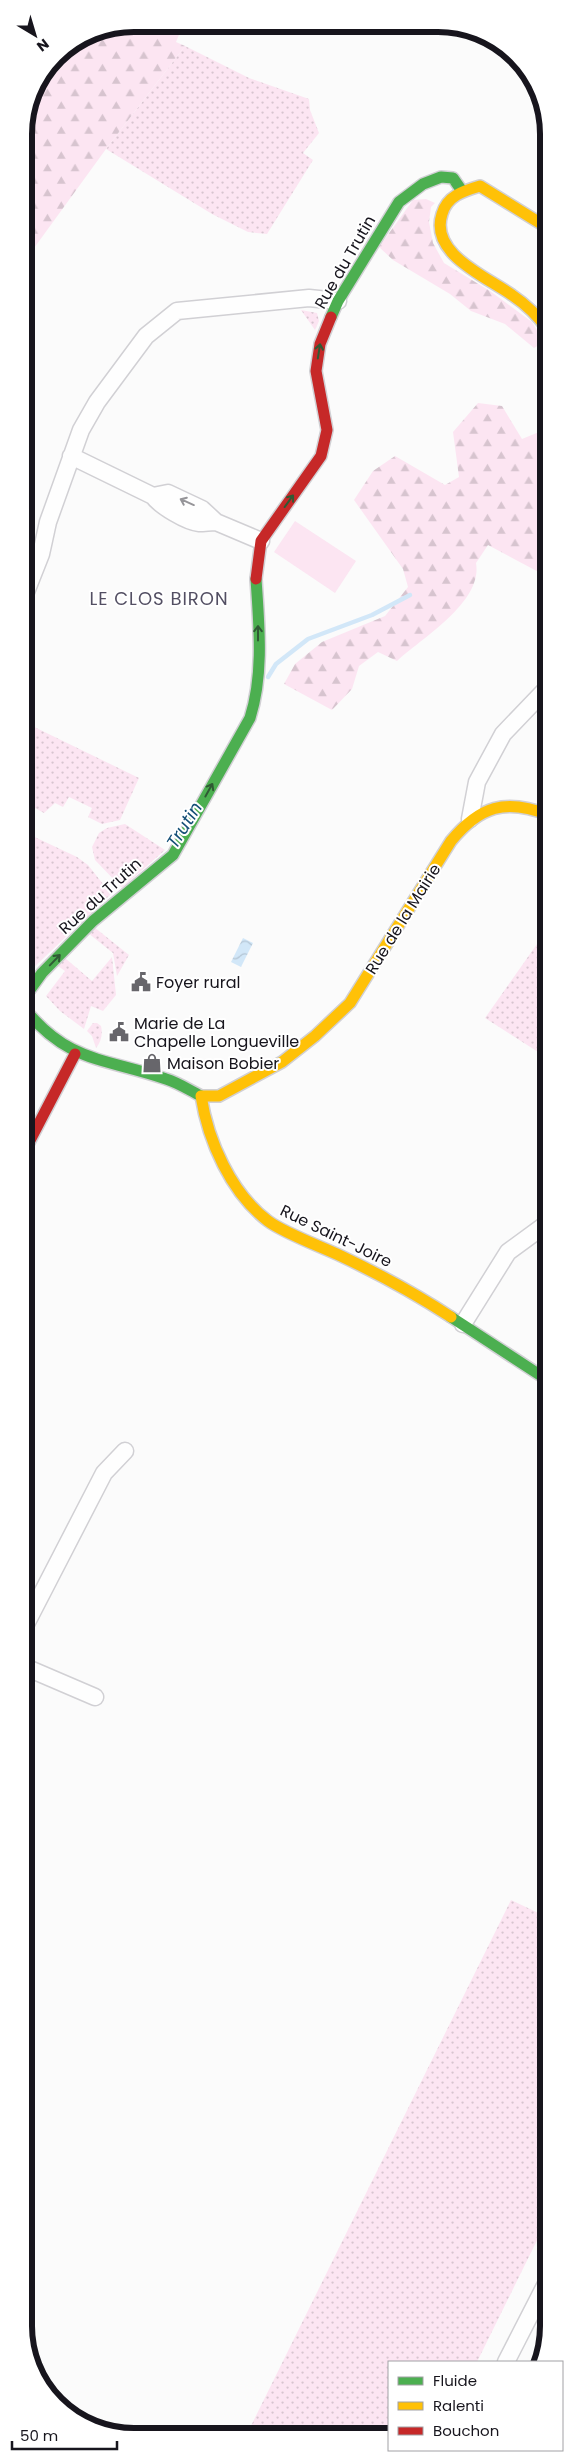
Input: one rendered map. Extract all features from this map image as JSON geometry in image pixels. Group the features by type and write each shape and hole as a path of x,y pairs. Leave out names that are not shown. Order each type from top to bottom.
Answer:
{"street":[{"name":"Rue du Trutin","path":"33,986 42,973 93,921 173,855 250,718 257,696 259,628 256,570 261,541 322,456 327,430 316,371 320,344 338,302 399,202 424,184 441,177 453,178 462,190"},
{"path":"540,223 501,196 480,186 462,190 445,204 439,222 443,240 462,263 513,295 540,319"},
{"path":"33,575 41,554 48,522 81,430 97,402 146,336 177,310 309,298 338,302"},
{"path":"71,456 153,496 158,503 166,508 197,523 216,522 261,541"},
{"path":"470,819 477,782 503,734 540,695"},
{"path":"470,819 493,807 515,806 540,813"},
{"name":"Rue de la Mairie","path":"201,1096 219,1096 282,1062 315,1036 350,1003 451,840 470,819"},
{"path":"33,1018 51,1038 75,1054 168,1079 201,1096"},
{"path":"33,1135 75,1054"},
{"name":"Rue Saint-Joire","path":"201,1096 204,1116 225,1167 240,1193 269,1222 365,1267 415,1294 540,1375"},
{"path":"463,1324 508,1252 540,1229"},
{"path":"32,1612 104,1473 126,1451"},
{"path":"32,1671 95,1697"},
{"path":"507,2361 540,2296"}],"green space":[{"path":"180,33 176,42 185,46 106,149 33,250 34,114 40,95 53,72 83,46 114,34"},
{"path":"185,46 249,78 309,99 310,110 319,133 303,153 313,160 267,234 248,232 212,214 106,149"},
{"path":"426,199 435,203 431,207 429,222 433,243 444,263 490,291 532,322 540,335 540,344 534,348 505,324 471,311 450,294 393,260 379,247 413,200"},
{"path":"301,310 317,313 319,321 315,330"},
{"path":"478,403 502,406 522,439 540,431 540,573 488,545 476,563 476,577 470,592 461,605 435,630 397,661 378,652 359,666 352,689 332,710 284,684 295,664 322,642 385,616 408,587 403,569 354,500 373,471 395,456 445,485 459,477 453,432"},
{"path":"295,521 356,561 335,593 274,552"},
{"path":"33,726 139,778 120,820 102,824 88,817 92,808 69,797 63,807 55,803 44,813 33,807"},
{"path":"125,824 165,850 122,888 95,860 92,847 99,833 107,828"},
{"path":"33,836 77,857 88,865 111,894 33,969"},
{"path":"94,927 129,955 117,976 113,953 88,933"},
{"path":"540,940 540,1053 485,1018"},
{"path":"112,957 116,995 103,1011 91,1006 84,1029 60,1011 46,996 65,971 58,966 65,958 92,981"},
{"path":"93,1023 97,1023 102,1029 101,1038 96,1048 92,1036 87,1031"},
{"path":"511,1900 540,1914 540,2234 477,2361 388,2361 388,2428 250,2428"}],"water":[{"path":"243,938 253,943 241,967 231,962"}],"waterway":[{"name":"Trutin","path":"268,677 276,664 308,639 372,615 410,595"}],"traffic: fast":[{"path":"331,317 338,301 399,202 423,184 441,177 453,178 462,191"},
{"path":"33,986 42,973 93,921 173,855 250,718 259,667 256,579"},
{"path":"33,1018 56,1039 72,1049 106,1062 171,1081 201,1096"},
{"path":"451,1317 540,1375"}],"traffic: slow":[{"path":"540,223 480,186 456,195 448,203 442,214 440,228 444,241 463,263 523,303 540,320"},
{"path":"201,1096 219,1096 282,1062 315,1036 350,1003 451,841 472,820 494,808 519,807 540,812"},
{"path":"201,1096 209,1131 223,1165 243,1196 268,1221 411,1292 451,1317"}],"traffic: jam":[{"path":"256,579 261,541 321,456 327,430 316,371 320,344 331,317"},
{"path":"33,1136 75,1054"}],"place":[{"name":"Foyer rural","path":"141,982"},
{"name":"Marie de La Chapelle Longueville","path":"119,1032"},
{"name":"Maison Bobier","path":"152,1063"}],"district":[{"name":"LE CLOS BIRON","path":"159,598"}]}
